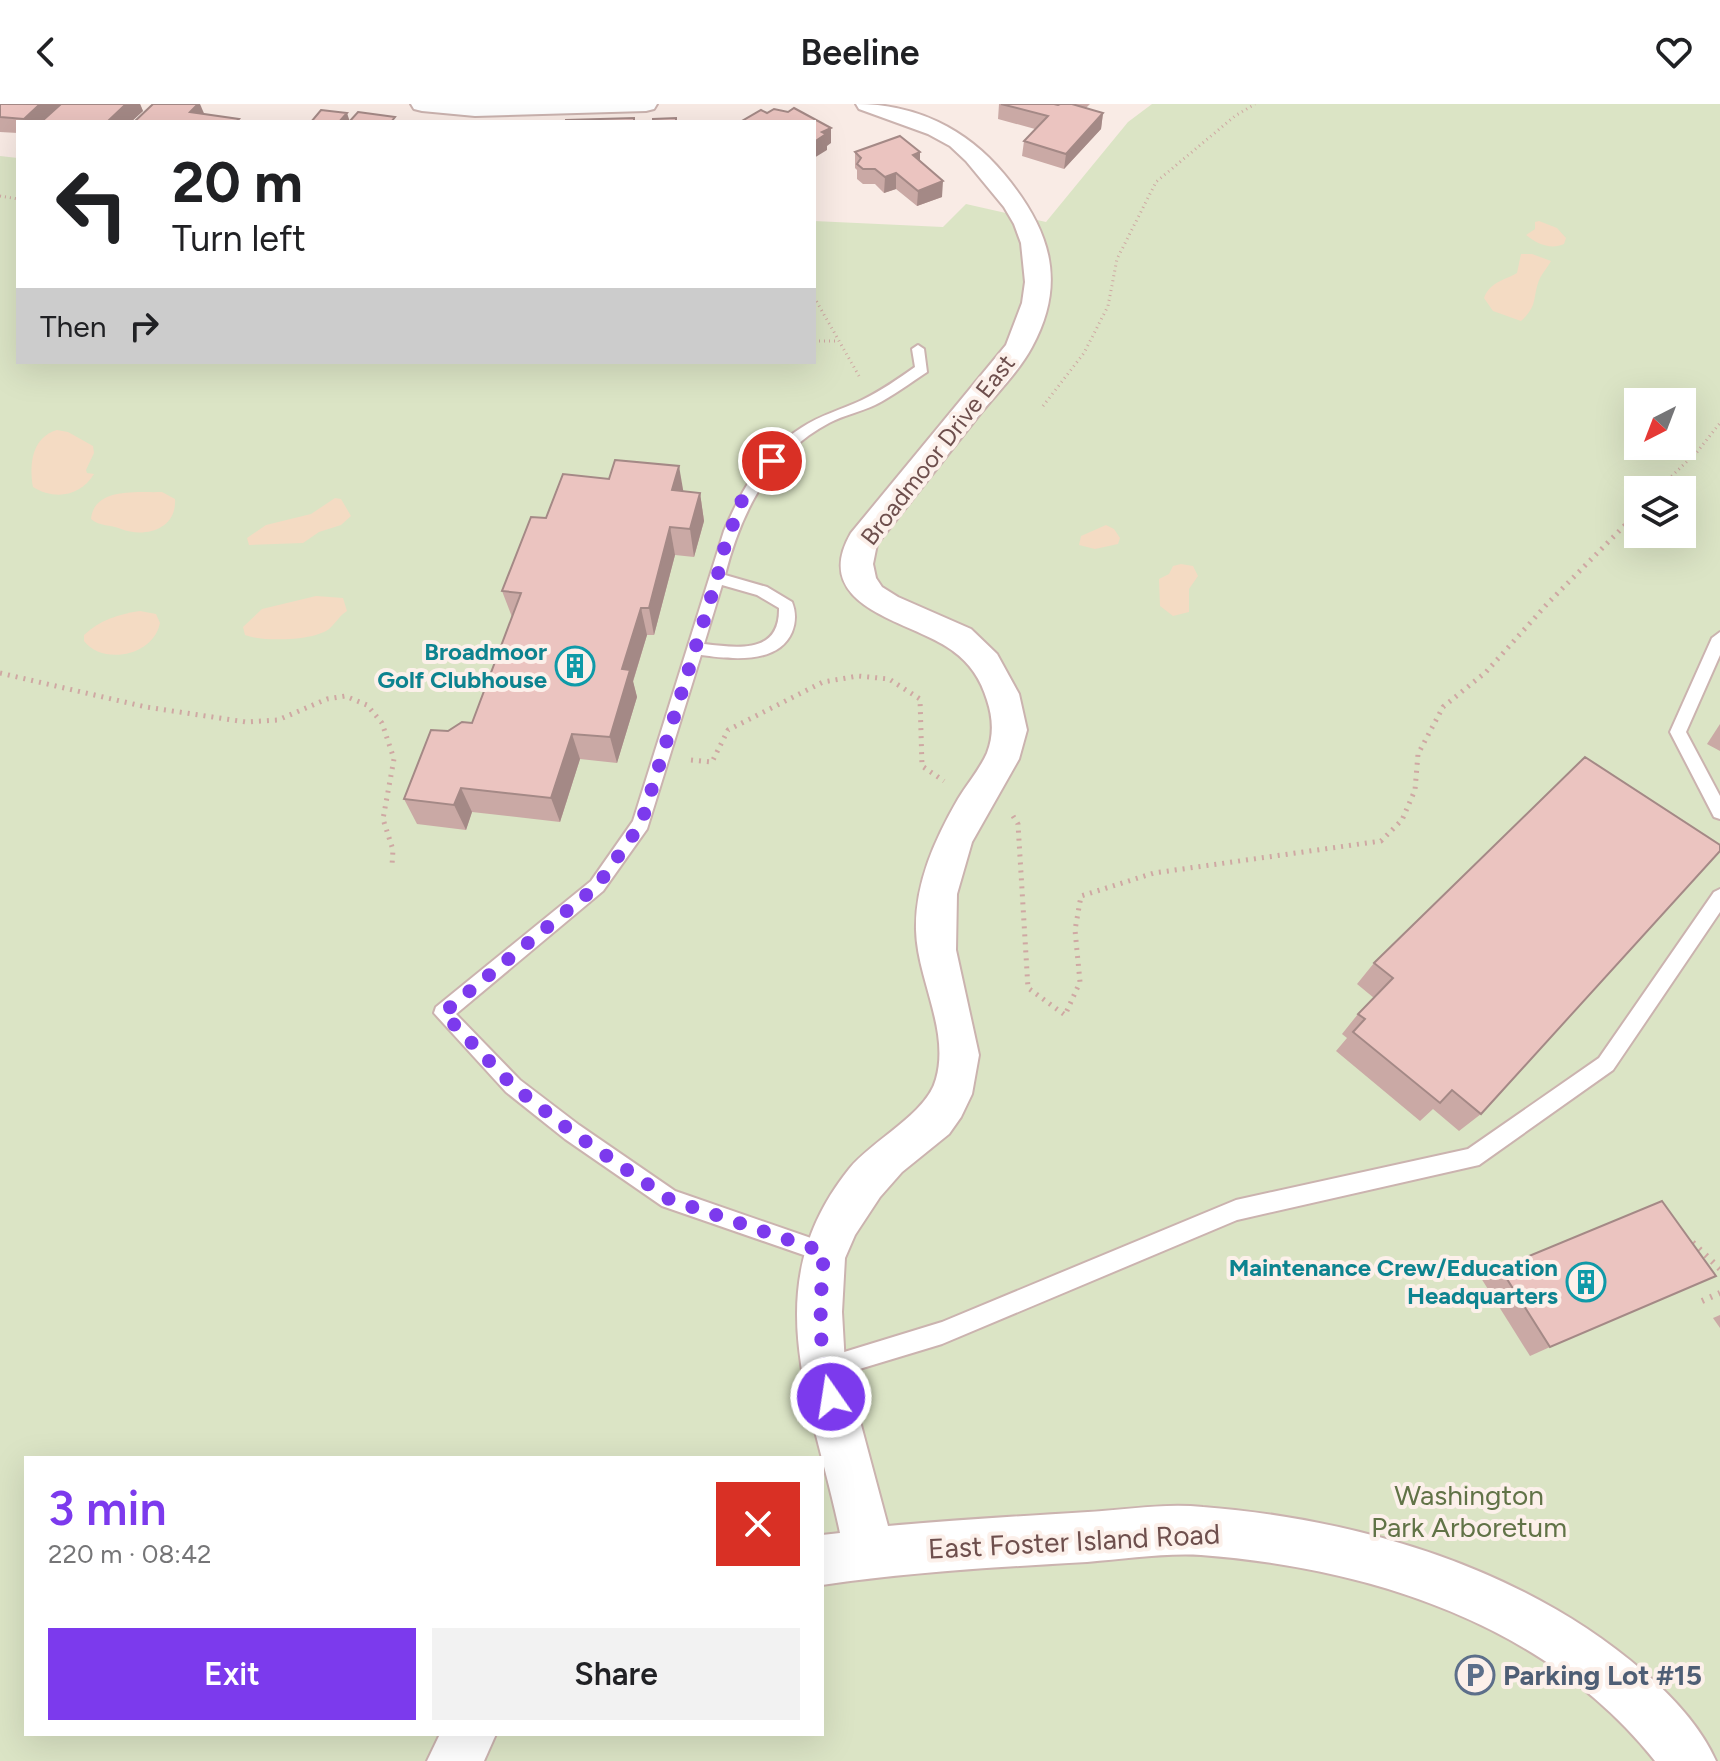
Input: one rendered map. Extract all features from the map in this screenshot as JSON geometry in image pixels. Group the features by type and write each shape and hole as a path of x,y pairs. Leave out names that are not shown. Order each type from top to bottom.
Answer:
{"street":[{"path":"422,104 475,109 646,104"},
{"name":"Broadmoor Drive East","path":"846,1556 854,1484 823,1369 818,1317 824,1252 849,1204 871,1175 893,1153 928,1128 953,1093 961,1064 961,1050 940,976 935,929 941,878 955,838 1002,759 1010,734 1008,710 999,685 975,652 951,633 884,606 866,588 856,561 862,541 875,523 1019,347 1031,322 1038,295 1040,266 1034,236 1019,207 959,142 921,123 867,104"},
{"path":"950,107 959,142"},
{"name":"East Foster Island Road","path":"846,1556 981,1542 1198,1531 1278,1539 1388,1565 1454,1585 1527,1620 1578,1650 1628,1691 1689,1761"},
{"path":"454,1761 469,1736"}],"lane":[{"path":"824,1252 669,1199 572,1132 513,1086 443,1013 597,886 641,824 741,502 772,461 796,439 823,421 874,400 922,369 918,349"},
{"path":"695,648 746,653 770,646 782,638 790,623 787,606 770,593 751,585 717,578"},
{"path":"1720,638 1678,732 1720,812"},
{"path":"823,1369 942,1333 1236,1210 1472,1158 1606,1064 1720,897"}],"path":[{"path":"1043,406 1090,341 1108,306 1117,259 1156,182 1235,116 1255,104"},
{"path":"816,301 874,400"},
{"path":"816,341 838,341"},
{"path":"1672,476 1697,452 1720,423"},
{"path":"1010,811 1018,824 1028,988 1065,1015 1080,982 1075,930 1081,896 1154,873 1381,841 1402,820 1415,790 1418,754 1443,707 1486,672 1624,526"},
{"path":"0,673 146,707 246,722 278,720 327,699 345,696 367,705 382,723 394,759 383,819 393,850 392,865"},
{"path":"662,756 712,762 728,730 823,682 858,676 889,679 920,699 922,766 948,782"},
{"path":"1678,1245 1690,1240 1720,1269"},
{"path":"1702,1301 1720,1293"}],"green space":[{"name":"Washington Park Arboretum","path":"1152,104 1720,104 1720,1761 0,1761 0,156 16,158 16,364 816,364 816,221 943,227 966,204 1046,222 1128,122"}],"sand":[{"path":"1535,222 1557,228 1566,238 1564,244 1544,245 1526,235 1535,229"},
{"path":"1521,254 1532,254 1551,261 1540,278 1530,310 1521,321 1493,311 1484,298 1490,288 1517,273"},
{"path":"57,430 68,432 93,446 94,453 86,470 94,474 88,482 74,492 58,495 33,487 32,469 37,445"},
{"path":"162,492 175,499 174,510 171,518 157,529 130,532 91,519 100,501 108,497"},
{"path":"335,498 341,499 351,516 341,525 319,532 303,543 249,545 247,538 266,525 311,514"},
{"path":"1106,525 1114,529 1120,538 1118,544 1095,549 1079,545 1081,536"},
{"path":"1173,566 1193,566 1198,576 1189,589 1189,612 1173,616 1160,606 1159,579 1169,574"},
{"path":"316,596 343,598 347,611 322,633 288,639 245,635 243,627 262,609"},
{"path":"140,611 156,614 160,623 148,644 138,650 114,655 102,653 84,641 84,635 103,622"}],"building":[{"path":"0,104 40,104 24,119 0,117"},
{"path":"61,104 126,104 109,120 43,120"},
{"path":"153,104 198,104 190,112 239,119 238,120 136,120"},
{"path":"1001,104 1072,104 1103,113 1066,154 1024,141 1048,116"},
{"path":"794,108 831,128 822,132 826,134 816,141 816,120 744,120 761,110 767,113 774,109 788,112"},
{"path":"321,110 347,113 341,120 313,120"},
{"path":"358,112 395,117 393,120 351,120"},
{"path":"634,118 634,120 566,120"},
{"path":"900,136 920,152 913,155 943,181 918,191 896,173 885,177 875,169 863,169 857,164 861,158 855,152"},
{"name":"Broadmoor Golf Clubhouse","path":"615,460 679,466 672,490 700,493 690,529 670,527 649,608 641,608 622,669 630,670 610,737 572,734 551,798 461,788 454,805 404,799 431,730 448,731 462,722 472,723 521,593 502,591 531,517 546,518 563,474 609,479"},
{"path":"1585,757 1720,845 1720,851 1481,1114 1452,1090 1440,1103 1353,1032 1365,1019 1358,1014 1393,978 1374,963"},
{"name":"Maintenance Crew/Education Headquarters","path":"1662,1201 1716,1276 1550,1347 1500,1268"}],"place":[{"name":"Broadmoor Golf Clubhouse","path":"575,666"},
{"name":"Maintenance Crew/Education Headquarters","path":"1586,1282"},
{"name":"Parking Lot #15","path":"1475,1675"}],"route":[{"path":"772,461 741,502 724,549 641,824 597,886 443,1013 513,1086 572,1132 669,1199 701,1208 795,1245 824,1252 818,1317 823,1369 831,1397"}]}
